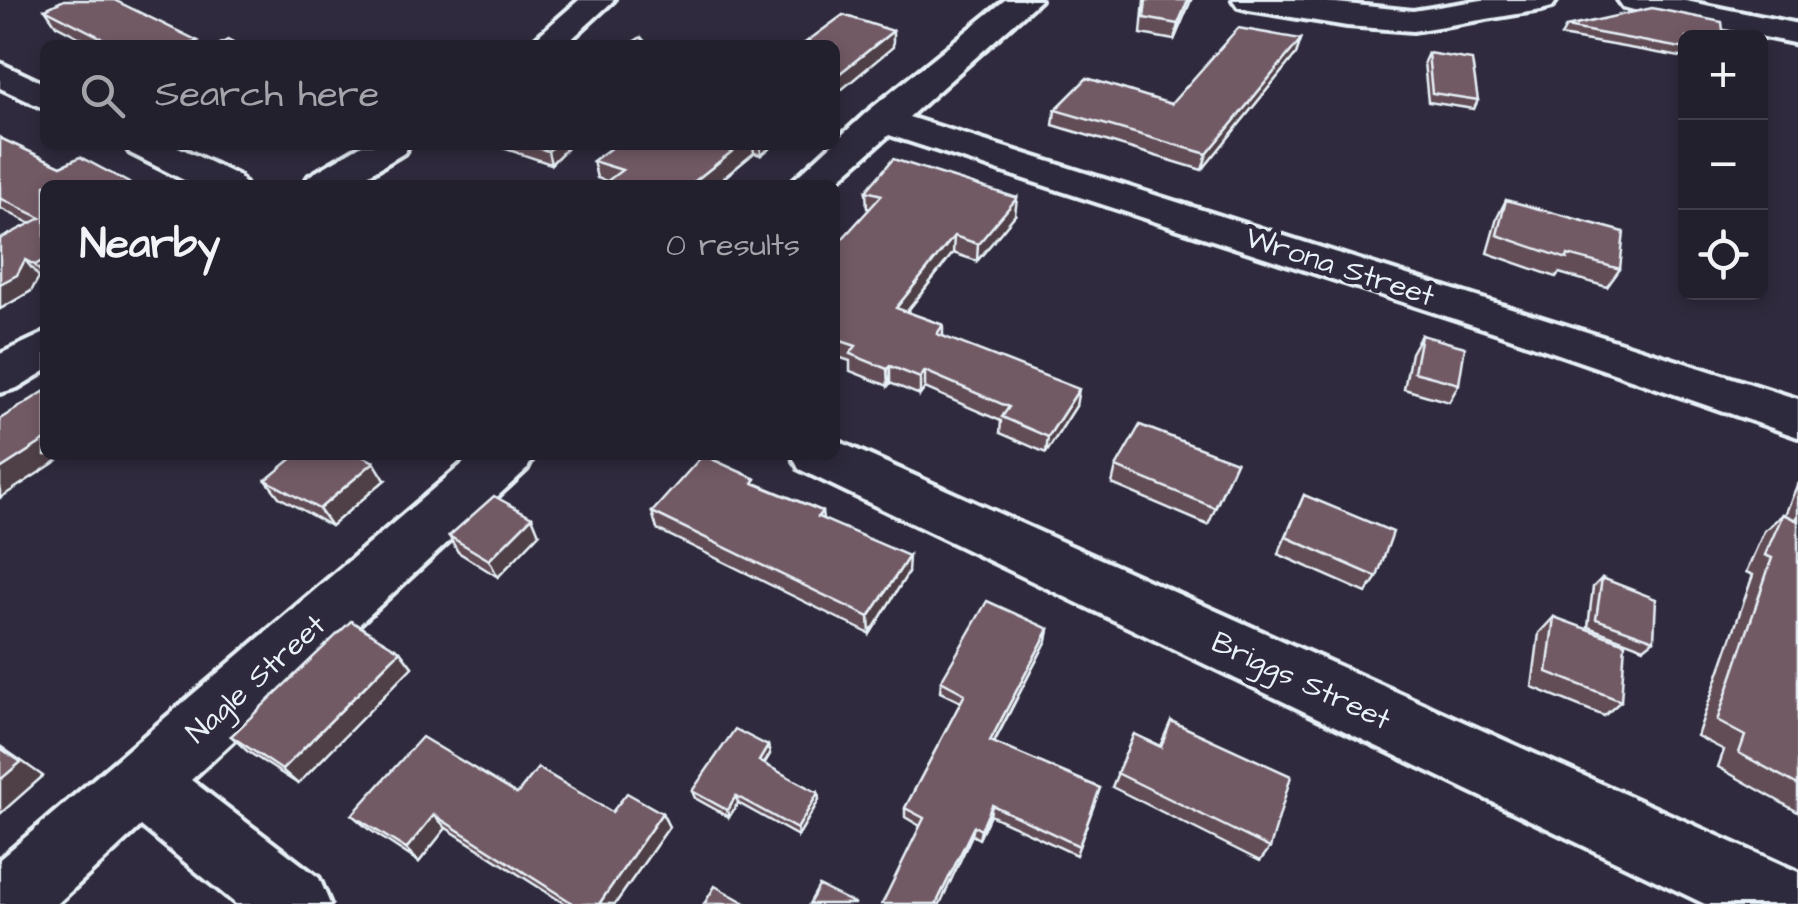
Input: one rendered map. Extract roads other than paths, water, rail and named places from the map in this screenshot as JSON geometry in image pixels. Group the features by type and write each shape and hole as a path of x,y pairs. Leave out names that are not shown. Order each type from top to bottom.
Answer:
{"street":[{"path":"551,40 598,0"},
{"path":"814,180 1024,0"},
{"path":"1249,0 1347,16 1413,21 1541,0"},
{"path":"1634,0 1798,34"},
{"path":"0,74 40,95"},
{"name":"Wrona Street","path":"880,120 1514,322 1798,418"},
{"path":"154,150 215,180"},
{"path":"331,180 382,150"},
{"path":"0,376 40,352"},
{"name":"Nagle Street","path":"3,904 502,460"},
{"name":"Briggs Street","path":"829,460 1785,904"},
{"path":"139,782 293,904"}]}
